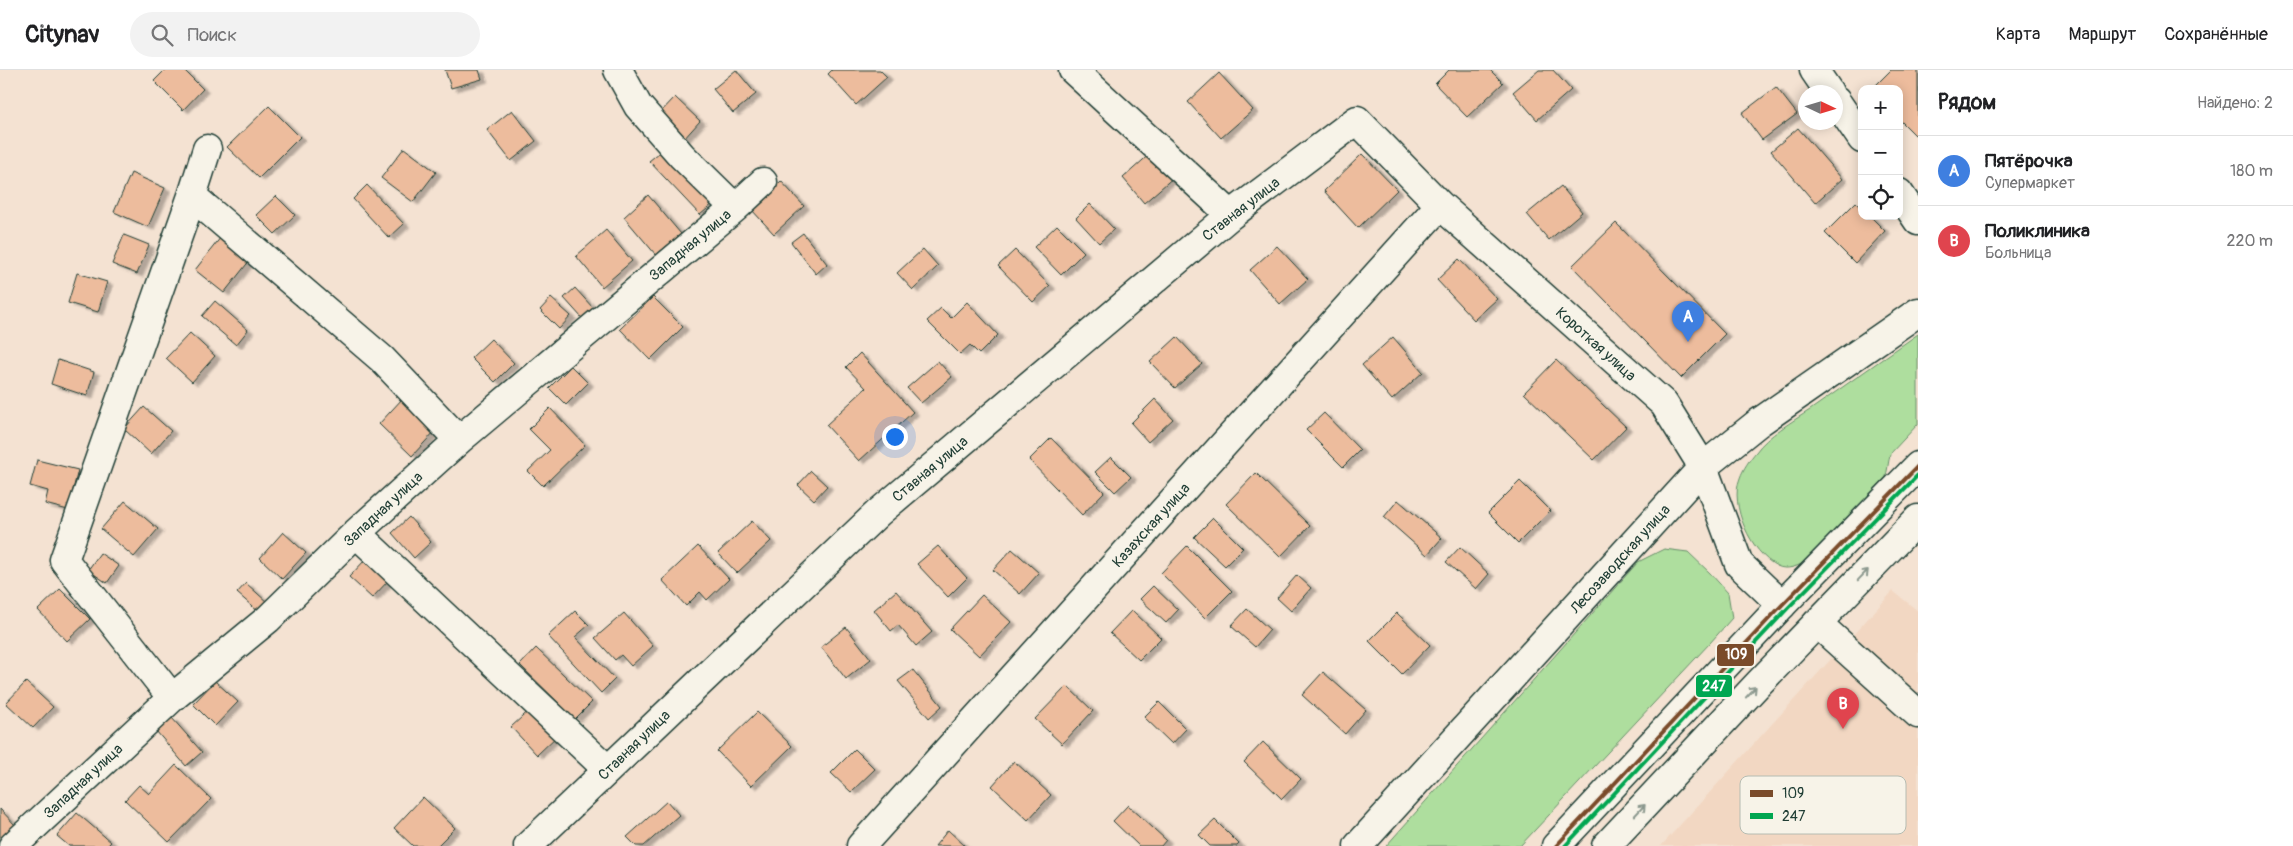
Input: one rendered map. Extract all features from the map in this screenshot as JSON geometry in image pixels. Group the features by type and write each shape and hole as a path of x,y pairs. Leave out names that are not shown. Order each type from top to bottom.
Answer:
{"street":[{"path":"618,70 638,106 682,156 735,208"},
{"path":"1073,70 1231,215"},
{"path":"1814,70 1825,85"},
{"path":"1843,111 1858,133"},
{"name":"Ставная улица","path":"528,846 878,513 1231,215 1357,120"},
{"name":"Короткая улица","path":"1357,120 1440,205 1664,404 1703,467 1739,564 1782,605"},
{"path":"172,698 64,560 207,149"},
{"name":"Западная улица","path":"13,846 172,698 268,618 356,533 459,440 735,208 763,182"},
{"path":"192,196 382,359 459,440"},
{"name":"Казахская улица","path":"861,846 1440,205"},
{"name":"Лесозаводская улица","path":"1358,846 1703,467 1758,423 1918,312"},
{"path":"1556,846 1782,605 1918,466"},
{"path":"1606,846 1918,519"},
{"path":"356,533 608,770"},
{"path":"1817,623 1918,714"}],"shaded area":[{"path":"1893,591 1918,611 1918,846 1661,846"}],"green space":[{"path":"1918,334 1918,424 1890,454 1886,477 1809,560 1793,567 1785,568 1767,560 1751,540 1740,514 1737,501 1737,489 1740,478 1751,458 1773,435"},
{"path":"1664,549 1688,552 1710,573 1728,593 1732,618 1520,846 1386,846 1638,562"}],"building":[{"path":"165,70 184,70 203,89 183,110 154,81"},
{"path":"445,70 479,70 482,79 451,88"},
{"path":"736,70 756,94 733,113 713,89"},
{"path":"832,70 880,70 887,77 856,105 828,74"},
{"path":"1449,70 1490,70 1503,83 1467,117 1435,84"},
{"path":"1539,70 1553,70 1571,90 1537,120 1513,92"},
{"path":"1891,70 1918,70 1918,133 1915,135 1903,123 1903,85 1876,85"},
{"path":"1219,73 1253,110 1221,138 1188,102"},
{"path":"1776,87 1797,114 1762,140 1742,113"},
{"path":"675,97 700,121 683,140 658,115"},
{"path":"269,106 300,137 259,178 227,147"},
{"path":"512,110 536,141 511,161 487,130"},
{"path":"1798,128 1842,179 1815,203 1771,151"},
{"path":"404,148 436,172 413,202 381,178"},
{"path":"665,148 715,202 700,215 649,161"},
{"path":"1153,151 1175,176 1144,203 1123,178"},
{"path":"1362,154 1397,190 1358,228 1324,191"},
{"path":"131,173 165,188 148,227 114,212"},
{"path":"781,181 804,206 774,234 751,209"},
{"path":"367,185 404,224 389,238 353,199"},
{"path":"1561,186 1582,212 1549,240 1527,214"},
{"path":"648,195 681,234 656,255 624,217"},
{"path":"276,196 295,215 275,234 256,215"},
{"path":"1856,202 1858,204 1858,220 1874,220 1885,231 1855,263 1825,233"},
{"path":"1090,204 1114,229 1099,243 1076,218"},
{"path":"1616,223 1725,334 1681,378 1572,266"},
{"path":"1057,225 1084,252 1061,275 1034,247"},
{"path":"606,230 632,261 602,287 576,256"},
{"path":"803,233 827,264 816,274 791,242"},
{"path":"124,235 149,245 137,274 112,264"},
{"path":"221,237 250,260 224,293 195,270"},
{"path":"1277,246 1308,279 1280,304 1250,270"},
{"path":"923,249 938,266 913,290 897,273"},
{"path":"1015,250 1050,286 1033,302 998,266"},
{"path":"1459,259 1497,299 1474,320 1437,280"},
{"path":"77,273 107,282 98,312 68,303"},
{"path":"575,288 593,308 582,318 564,298"},
{"path":"653,297 683,327 650,360 620,329"},
{"path":"551,298 571,316 559,329 540,310"},
{"path":"215,301 248,330 236,345 202,316"},
{"path":"967,302 998,335 979,354 970,345 960,354 927,321 941,308 951,318"},
{"path":"190,333 215,356 192,382 166,358"},
{"path":"1177,337 1202,364 1175,388 1150,362"},
{"path":"1393,337 1423,372 1392,400 1362,365"},
{"path":"491,339 514,363 495,382 471,358"},
{"path":"860,353 913,412 859,461 826,425 866,388 846,367"},
{"path":"58,360 94,372 87,396 51,384"},
{"path":"1556,360 1626,427 1594,460 1524,393"},
{"path":"938,361 952,377 921,403 907,388"},
{"path":"571,366 588,383 566,405 549,388"},
{"path":"403,398 436,430 412,456 379,424"},
{"path":"1155,399 1173,419 1148,442 1131,423"},
{"path":"144,407 171,431 151,454 124,429"},
{"path":"550,408 585,445 543,486 528,471 550,450 529,429"},
{"path":"1324,413 1360,450 1343,467 1306,430"},
{"path":"1051,438 1104,492 1082,515 1029,460"},
{"path":"1111,457 1131,477 1115,492 1095,472"},
{"path":"37,460 78,470 68,510 45,504 48,491 30,486"},
{"path":"811,471 827,486 814,500 798,485"},
{"path":"1256,473 1310,526 1280,557 1226,504"},
{"path":"1520,481 1550,511 1518,543 1488,513"},
{"path":"1398,500 1442,538 1427,555 1384,517"},
{"path":"125,501 158,529 134,557 101,529"},
{"path":"409,517 431,542 414,558 392,533"},
{"path":"1213,518 1243,548 1225,566 1194,537"},
{"path":"752,521 771,541 737,573 718,553"},
{"path":"283,532 306,553 282,579 260,558"},
{"path":"698,546 729,579 707,600 700,592 686,606 662,580"},
{"path":"938,546 967,578 948,597 917,564"},
{"path":"1187,546 1232,591 1205,618 1161,573"},
{"path":"1460,547 1489,574 1476,589 1446,562"},
{"path":"1012,549 1039,573 1020,594 993,570"},
{"path":"100,553 119,566 107,583 88,570"},
{"path":"366,559 389,580 372,598 349,577"},
{"path":"1297,575 1311,588 1291,611 1277,598"},
{"path":"246,583 268,603 260,613 237,593"},
{"path":"1153,586 1178,610 1166,623 1140,599"},
{"path":"60,589 90,619 67,641 38,610"},
{"path":"896,591 932,632 916,646 898,625 891,631 874,610"},
{"path":"982,595 1011,622 979,656 950,629"},
{"path":"1247,609 1270,630 1255,647 1231,626"},
{"path":"1132,610 1161,638 1139,660 1110,633"},
{"path":"575,611 589,625 575,637 615,679 601,693 548,636"},
{"path":"624,613 653,646 631,666 621,655 615,660 595,638"},
{"path":"1397,613 1430,645 1402,674 1369,641"},
{"path":"846,627 871,659 846,679 821,647"},
{"path":"536,648 592,702 575,719 520,665"},
{"path":"913,670 942,706 929,718 898,681"},
{"path":"1323,672 1366,710 1345,734 1302,695"},
{"path":"215,681 238,702 215,726 193,704"},
{"path":"26,682 53,707 33,728 6,703"},
{"path":"1067,686 1093,711 1062,744 1035,719"},
{"path":"1159,702 1186,729 1172,744 1144,717"},
{"path":"534,706 560,733 537,755 511,727"},
{"path":"757,712 792,746 751,786 717,751"},
{"path":"172,718 202,752 186,766 156,731"},
{"path":"1263,742 1301,779 1282,799 1244,762"},
{"path":"855,749 875,769 851,792 831,773"},
{"path":"1014,761 1051,795 1028,820 992,786"},
{"path":"176,765 211,799 169,842 125,800 139,785 149,794"},
{"path":"423,797 455,828 437,846 413,846 394,828"},
{"path":"667,801 679,815 644,846 636,846 627,837"},
{"path":"1128,805 1166,840 1161,846 1139,846 1113,821"},
{"path":"0,809 16,826 0,841"},
{"path":"77,813 111,842 107,846 69,846 57,836"},
{"path":"1215,820 1239,844 1237,846 1210,846 1199,835"},
{"path":"948,830 965,846 935,846"}],"transit line":[{"name":"109","path":"1556,846 1782,605 1918,466"},
{"name":"247","path":"1565,846 1787,609 1918,475"}],"place":[{"name":"Пятёрочка","path":"1688,342"},
{"name":"Поликлиника","path":"1843,729"}]}
